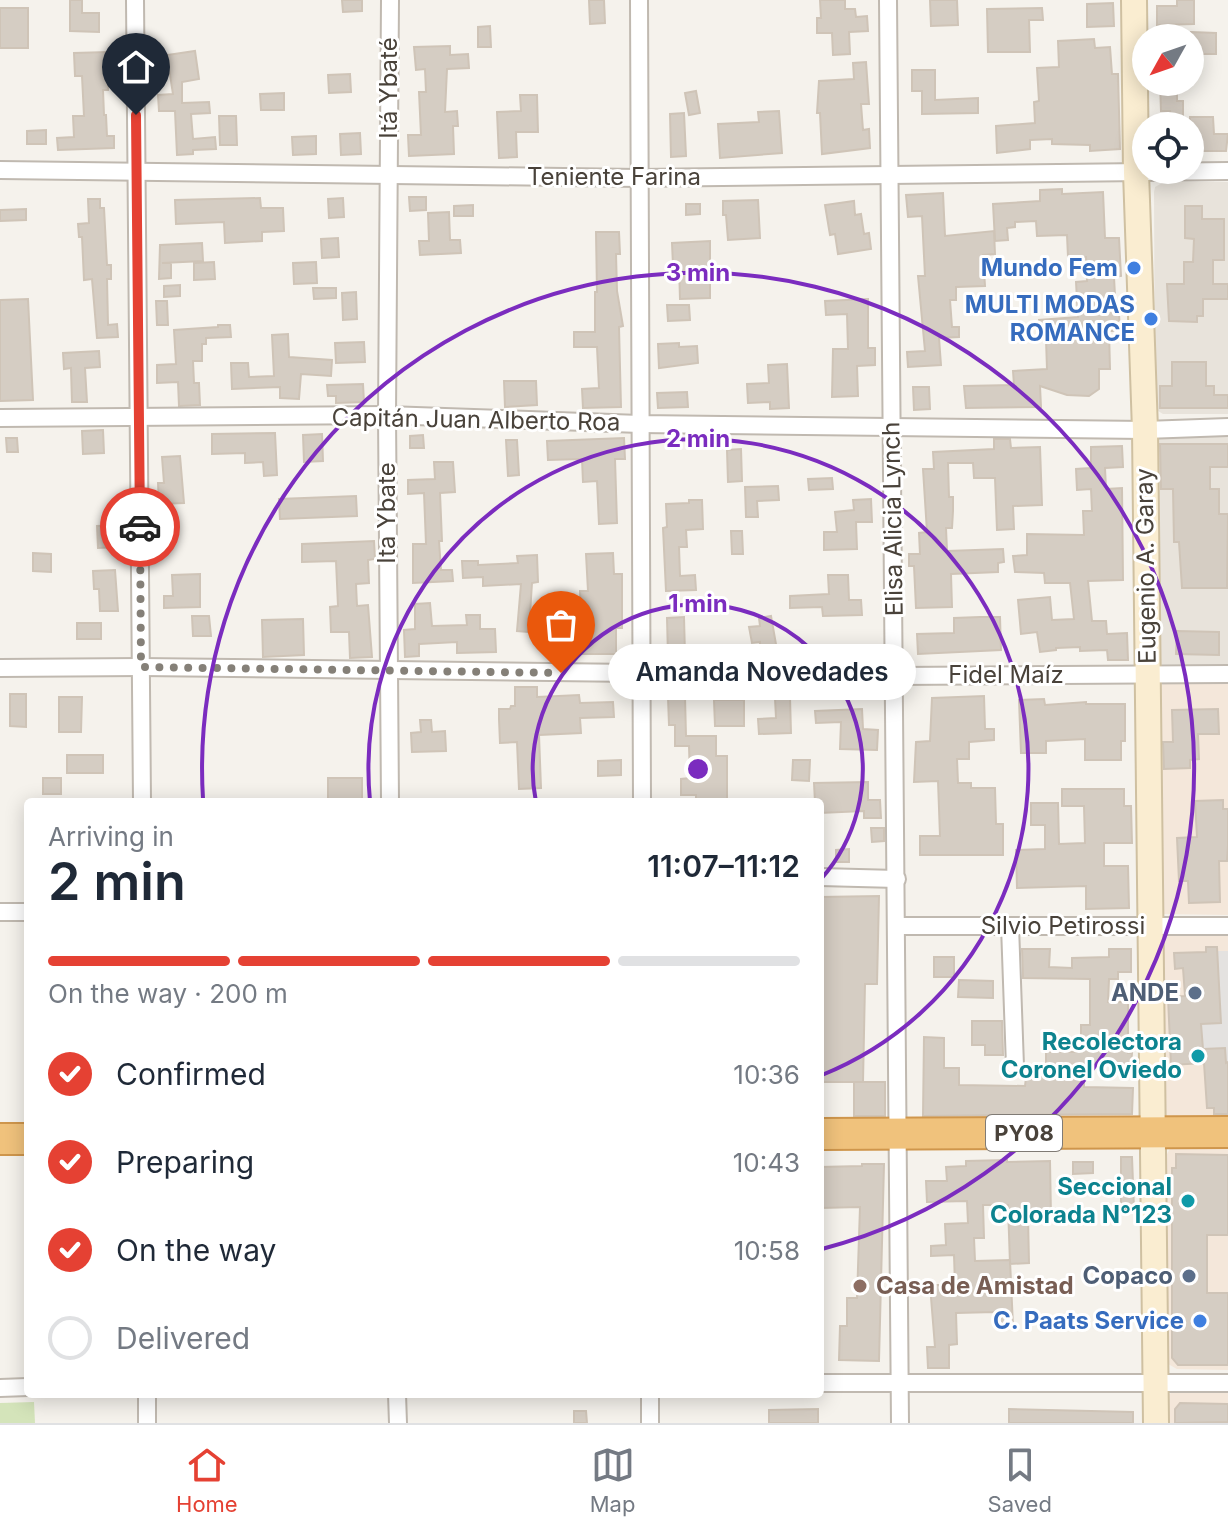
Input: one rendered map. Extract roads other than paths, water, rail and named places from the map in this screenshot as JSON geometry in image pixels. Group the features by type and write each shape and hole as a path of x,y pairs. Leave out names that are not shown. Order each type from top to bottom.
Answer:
{"highway":[{"name":"PY08","path":"824,1134 1228,1132"},
{"path":"0,1139 24,1139"}],"street":[{"path":"135,0 142,798"},
{"name":"Itá Ybaté","path":"389,176 390,0"},
{"path":"639,0 642,798"},
{"name":"Elisa Alicia Lynch","path":"888,0 900,1423"},
{"name":"Eugenio A. Garay","path":"1134,0 1135,112"},
{"name":"Teniente Farina","path":"0,170 639,178 1132,172"},
{"name":"Teniente Farina","path":"1204,171 1228,171"},
{"name":"Ita Ybate","path":"389,176 387,670 390,798"},
{"name":"Eugenio A. Garay","path":"1136,184 1145,430 1156,1423"},
{"name":"Capitán Juan Alberto Roa","path":"0,418 387,415 640,424 1145,430 1228,427"},
{"name":"Fidel Maíz","path":"0,668 895,676 1228,674"},
{"path":"824,877 897,879"},
{"path":"0,912 24,912"},
{"name":"Silvio Petirossi","path":"897,926 1228,926"},
{"path":"1010,926 1015,1066"},
{"path":"824,1383 1228,1383"},
{"path":"0,1388 24,1387"},
{"path":"147,1398 147,1423"},
{"path":"397,1398 398,1423"},
{"path":"650,1398 650,1423"}],"place":[{"name":"Mundo Fem","path":"1134,268"},
{"name":"MULTI MODAS ROMANCE","path":"1151,319"},
{"name":"Amanda Novedades","path":"561,673"},
{"name":"ANDE","path":"1195,993"},
{"name":"Recolectora Coronel Oviedo","path":"1198,1056"},
{"name":"Seccional Colorada N°123","path":"1188,1201"},
{"name":"Copaco","path":"1189,1276"},
{"name":"Casa de Amistad","path":"860,1286"},
{"name":"C. Paats Service","path":"1200,1321"}]}
